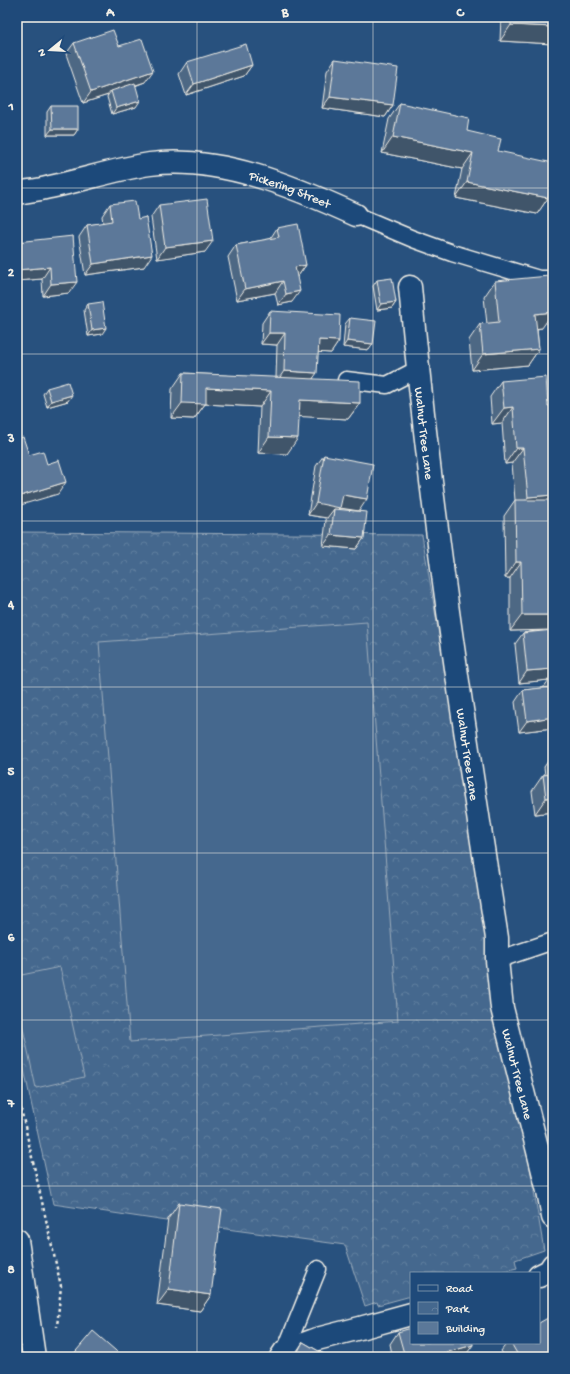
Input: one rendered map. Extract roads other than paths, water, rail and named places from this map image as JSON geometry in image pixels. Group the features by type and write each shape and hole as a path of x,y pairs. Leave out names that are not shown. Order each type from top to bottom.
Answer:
{"street":[{"name":"Pickering Street","path":"17,193 49,188 151,164 181,162 221,167 267,178 356,215"},
{"name":"Walnut Tree Lane","path":"410,287 418,369 456,674 497,938 497,960 502,1008 548,1191 553,1217"},
{"path":"17,1240 34,1357"},
{"path":"540,1276 549,1271 553,1265"},
{"path":"283,1354 317,1339 410,1314"}],"lane":[{"name":"Pickering Street","path":"356,215 452,254 539,279 553,279"},
{"path":"346,380 387,385 418,369"},
{"path":"497,960 553,941"},
{"path":"283,1354 318,1269"}]}
